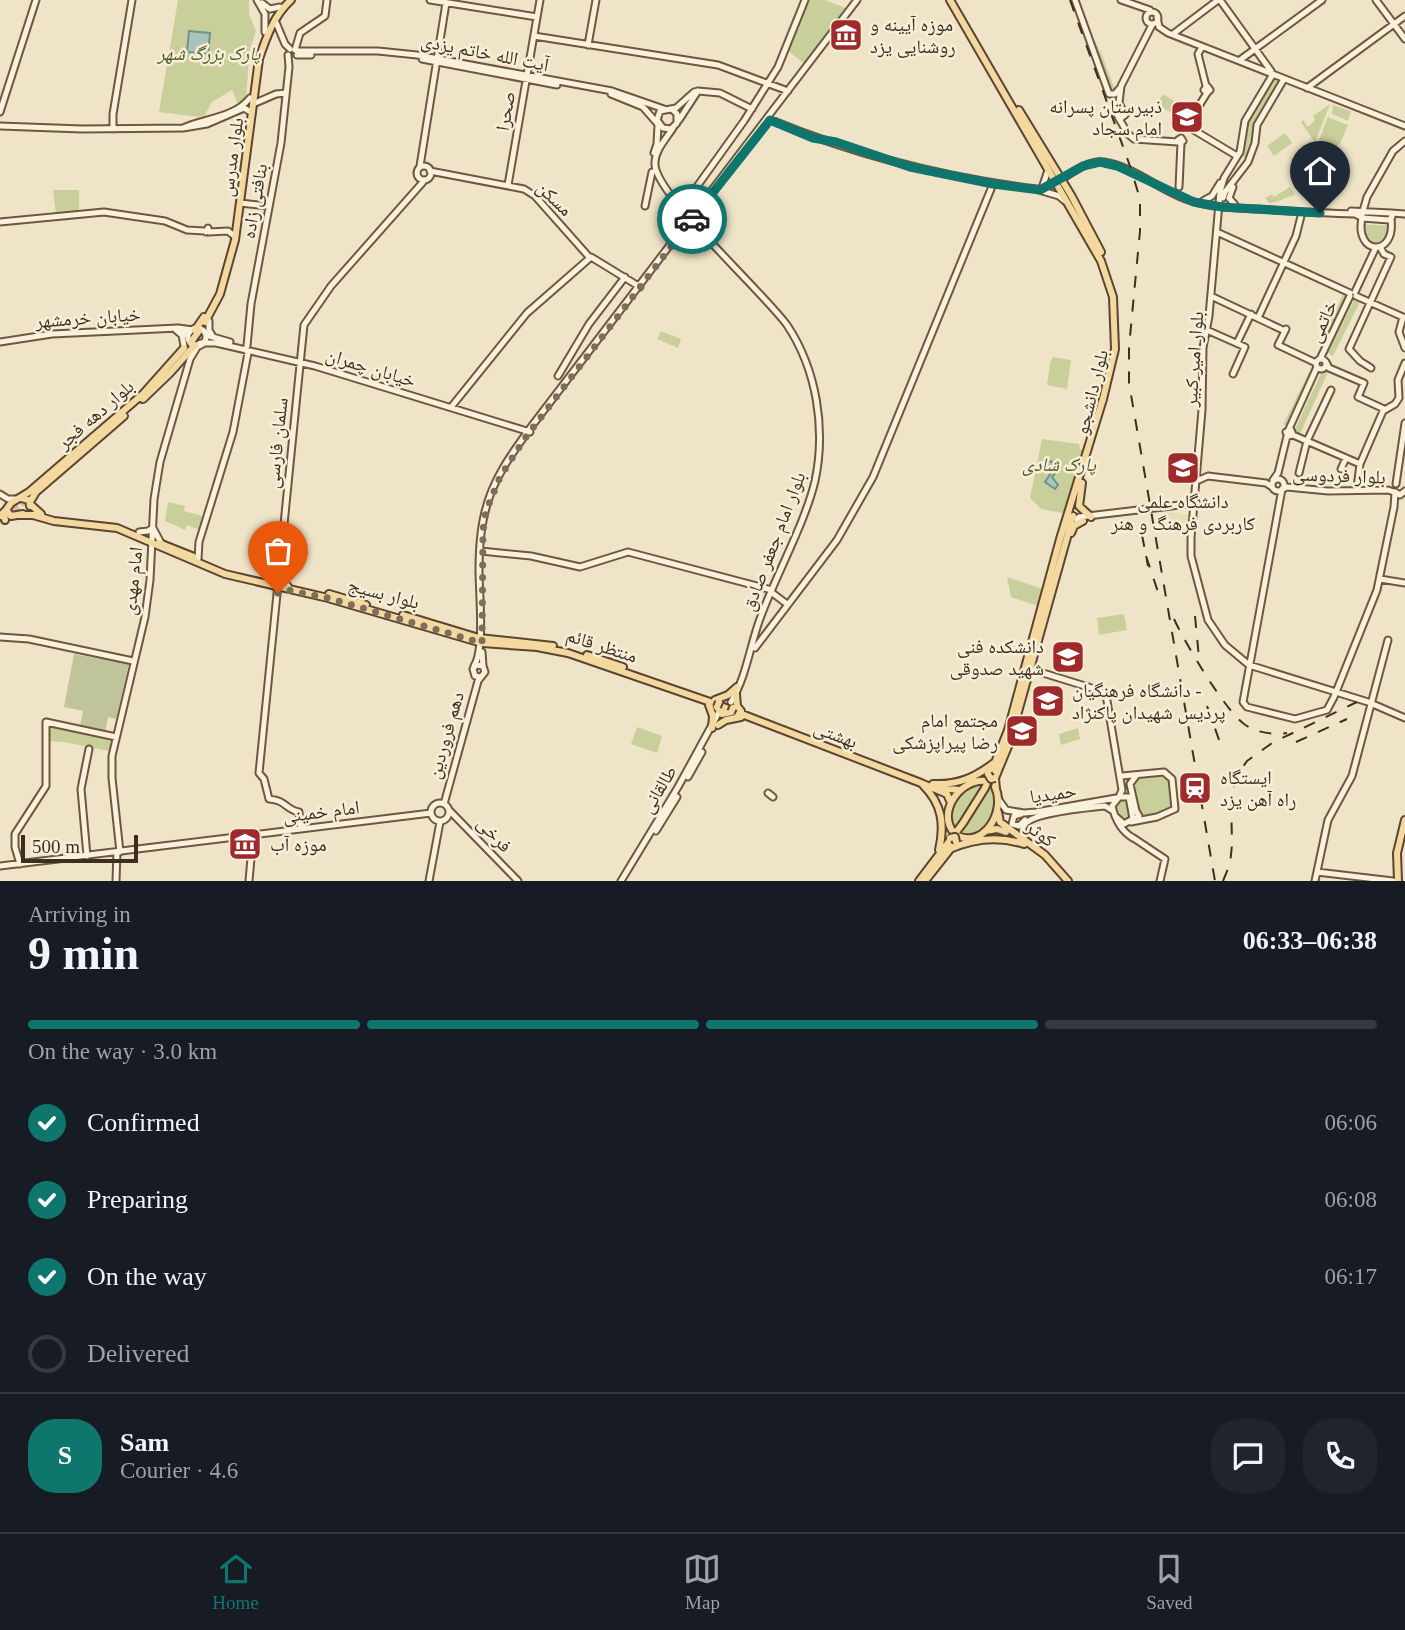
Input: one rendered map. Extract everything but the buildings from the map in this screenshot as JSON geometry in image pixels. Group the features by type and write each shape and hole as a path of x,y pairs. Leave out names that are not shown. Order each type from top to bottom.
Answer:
{"main road":[{"path":"0,104 35,0"},
{"path":"112,129 132,0"},
{"path":"259,0 265,10 267,33 276,34 295,53"},
{"name":"بلوار مدرس","path":"228,263 240,203 253,68 267,33 285,0"},
{"name":"بلوار مدرس","path":"267,33 291,0"},
{"path":"295,53 300,33 325,16 326,0"},
{"path":"430,0 536,17 527,75"},
{"name":"صحرا","path":"508,185 538,0"},
{"path":"589,45 596,0"},
{"path":"681,208 769,83 783,57 805,0"},
{"path":"490,499 485,510 480,544 480,630 481,642 485,674 477,676 474,666 479,657 481,642 481,551 486,511 498,476 528,430 858,0"},
{"path":"677,237 689,232 701,233 697,219 698,209 773,120 858,0"},
{"name":"بلوار دانشجو","path":"952,0 1102,253 1117,296 1120,338 1030,669 990,781"},
{"path":"1075,0 1110,94 1116,93 1121,86 1157,17"},
{"path":"1121,0 1154,12 1159,27 1171,34 1405,126"},
{"path":"1171,34 1217,0 1273,74"},
{"path":"1240,60 1322,0"},
{"path":"1376,0 1405,39"},
{"path":"421,180 422,155 446,2"},
{"path":"265,10 280,7"},
{"path":"1147,10 1149,22 1158,30 1273,74"},
{"path":"1307,88 1405,16"},
{"path":"275,20 277,29 295,53"},
{"path":"534,36 718,65 788,91"},
{"path":"1202,47 1198,54 1206,90 1188,122 1191,127 1237,156"},
{"name":"آیت الله خاتم یزدی","path":"295,53 349,52 438,60 527,75 664,109"},
{"name":"بنافتی زاده","path":"198,559 199,542 233,432 279,155 281,94 287,85 289,67 295,53"},
{"path":"0,112 17,54"},
{"path":"1203,201 1212,196 1237,156 1245,121 1273,74"},
{"path":"1232,206 1229,194 1255,143 1257,125 1284,79"},
{"path":"1268,82 1276,82 1279,87"},
{"path":"1,126 77,131 183,128 281,94 287,85"},
{"path":"1121,86 1119,103 1114,106 1130,136 1135,139 1181,141"},
{"path":"682,229 681,208 656,174 655,160 660,142 657,115 664,109 679,106 698,91 720,93 752,109"},
{"path":"657,183 652,183 647,205 652,160 660,142 698,91"},
{"name":"بلوار مدرس","path":"228,263 251,103"},
{"path":"679,106 680,111 685,111"},
{"path":"649,107 658,124 665,129 675,125"},
{"path":"672,109 677,114 675,125"},
{"path":"773,120 813,138 836,142 910,167 993,184 1041,188 1067,202"},
{"path":"115,122 125,129"},
{"path":"112,129 115,122"},
{"path":"1177,189 1181,141 1191,127"},
{"path":"1371,368 1360,362 1349,349 1391,257 1360,235 1366,210 1392,155 1405,142"},
{"path":"1041,188 1056,177 1066,179 1069,172 1088,161 1106,159 1177,189 1182,194 1220,205"},
{"path":"1041,188 1056,177 1089,163 1105,162 1188,200 1210,205 1355,214 1366,210 1391,217"},
{"path":"423,166 430,174"},
{"path":"1222,192 1244,169"},
{"path":"652,172 657,183 681,208 690,211 698,209"},
{"name":"مسکن","path":"430,174 445,174 524,189 535,197 591,258 639,286"},
{"name":"سلمان فارسی","path":"301,829 299,812 293,811 282,801 269,799 264,779 259,774 303,325 314,307 412,196 421,180 430,174"},
{"name":"بلوار دانشجو","path":"1010,731 1104,403 1116,338 1112,297 1101,261 1067,202 1056,177"},
{"name":"بلوار امیر کبیر","path":"1224,178 1203,355 1200,467 1191,556 1206,615 1222,642 1249,664"},
{"path":"755,648 837,540 873,477 993,184"},
{"path":"240,203 269,206"},
{"path":"1210,205 1219,217 1232,206 1366,210 1391,217 1405,216"},
{"name":"بلوار امام جعفر صادق","path":"681,208 701,233 779,315 797,340 814,389 820,428 815,482 724,707"},
{"path":"0,222 104,212 165,222 188,229 229,231 233,235"},
{"path":"1258,318 1296,236 1302,212"},
{"name":"بلوار امیر کبیر","path":"1196,503 1205,355 1219,217"},
{"name":"خاتمی","path":"1278,485 1290,433 1368,257 1375,247 1388,242 1391,236 1391,217"},
{"path":"639,286 690,220"},
{"path":"223,230 234,223"},
{"path":"1219,233 1404,318 1399,332 1405,348"},
{"path":"452,406 527,313 591,258"},
{"path":"141,397 164,380 195,337 225,286 228,263"},
{"path":"558,376 589,324 625,277"},
{"path":"1213,296 1285,330 1278,345 1364,383 1358,397 1384,409"},
{"path":"1237,343 1251,314"},
{"path":"176,328 182,335 195,337"},
{"name":"خیابان خرمشهر","path":"0,342 52,334 176,328 195,337"},
{"path":"141,397 195,337 209,330 213,340"},
{"path":"1209,331 1245,347 1233,374"},
{"name":"خیابان چمران","path":"195,337 213,340"},
{"name":"خیابان چمران","path":"195,337 247,347 310,364 528,430"},
{"name":"امام مهدی","path":"116,881 119,841 111,766 145,617 160,462 195,337"},
{"path":"300,352 303,359 310,364 299,373 289,359 300,352"},
{"path":"1357,488 1360,464 1384,409 1395,404 1399,398 1398,380 1405,363"},
{"name":"خیابان چمران","path":"310,364 528,430"},
{"path":"1298,473 1307,441 1331,390"},
{"name":"بلوار دهه فجر","path":"3,514 11,503 20,498 31,498 141,397"},
{"path":"1399,488 1405,423"},
{"path":"1290,433 1360,464"},
{"path":"1278,485 1280,502 1243,699 1245,706 1297,719 1329,709 1377,590 1399,488 1405,446"},
{"path":"1341,469 1346,457"},
{"name":"بلوار فردوسی","path":"1200,467 1208,473 1278,485 1399,488"},
{"name":"بلوار فردوسی","path":"1199,480 1208,476 1328,491 1399,488"},
{"path":"1082,483 1079,506 1091,517"},
{"path":"0,495 8,499 20,498"},
{"path":"0,495 3,514"},
{"path":"1196,495 1186,505 1077,519 1078,522 1186,505 1196,503"},
{"path":"31,498 37,514"},
{"path":"16,516 28,509 31,498"},
{"path":"3,514 8,499"},
{"path":"1186,505 1195,516"},
{"path":"3,514 37,514 54,521 93,523 117,528 140,535 167,551"},
{"path":"1062,547 1074,526 1083,521"},
{"path":"140,535 153,528 161,543"},
{"path":"140,535 148,544 151,553 167,551 240,576"},
{"path":"152,542 161,543 189,558 240,576"},
{"path":"481,551 535,557 580,567 628,552 769,591 787,604"},
{"name":"بلوار بسیج","path":"240,576 278,589 288,588 316,594 420,622 481,642"},
{"path":"279,576 288,588 280,592 268,584 279,576"},
{"path":"1380,579 1405,583"},
{"path":"0,637 29,639 133,661"},
{"path":"1315,881 1328,820 1352,776 1388,640"},
{"name":"منتظر قائم","path":"481,642 568,653 724,707"},
{"path":"1249,664 1337,690 1405,716"},
{"path":"474,666 484,666"},
{"path":"1030,669 1103,692 1107,699 1122,790 1112,803 1114,814 1121,829 1165,859 1160,881"},
{"name":"دهم فروردین","path":"443,804 477,676"},
{"path":"724,707 789,732"},
{"name":"بهشتی","path":"724,707 921,783 948,792 959,790"},
{"name":"طالقانی","path":"623,881 724,707"},
{"path":"20,864 15,834 45,788 46,722 116,737"},
{"path":"928,871 974,810 996,768 1010,731"},
{"path":"939,850 955,836 976,837 985,831 998,812 999,800 990,781 994,763 1010,731"},
{"path":"921,881 985,788 1010,731"},
{"name":"بهشتی","path":"789,732 933,784 948,792"},
{"path":"1115,747 1133,819"},
{"path":"87,855 81,789 89,749"},
{"path":"933,784 962,782 977,776 994,763"},
{"path":"1114,814 1121,823 1133,819 1147,819 1175,809 1172,779 1164,772 1122,778"},
{"path":"1133,838 1125,829 1136,811 1130,786 1134,778"},
{"path":"921,881 950,849 955,836 948,817 951,803 959,790 968,783 990,781"},
{"path":"921,783 936,799 943,834 939,850 921,881"},
{"path":"948,792 951,803"},
{"name":"حمیدیا","path":"1025,843 1023,828 1035,817 1106,803 1118,797 1129,797"},
{"name":"حمیدیا","path":"999,800 1006,810 1024,813 1106,803"},
{"name":"حمیدیا","path":"1106,803 1114,814"},
{"path":"429,881 440,822 449,813 443,804 434,805 431,813 433,818 440,822"},
{"name":"کوثر","path":"998,812 999,826"},
{"name":"امام خمینی","path":"0,866 431,813"},
{"name":"فرخی","path":"449,813 517,881"},
{"path":"1024,813 1014,816 1011,821 1014,826 1035,817"},
{"path":"1133,819 1147,819"},
{"path":"1398,880 1397,847 1405,820"},
{"name":"امام مهدی","path":"117,825 119,851"},
{"name":"کوثر","path":"985,831 999,826"},
{"name":"کوثر","path":"999,826 1025,843 1066,881"},
{"path":"1398,880 1400,848 1405,828"},
{"path":"249,881 253,835"},
{"path":"950,849 993,838 1025,843"},
{"path":"13,865 16,849"},
{"path":"1317,872 1398,880"}],"shaded area":[{"path":"1171,512 1190,515 1188,535 1160,530 1159,515"}],"green space":[{"name":"پارک بزرگ شهر","path":"178,0 249,0 249,14 256,31 250,49 246,98 238,104 232,90 212,102 205,115 199,117 159,112"},
{"path":"807,0 825,0 848,9 805,64 788,51"},
{"path":"1090,36 1102,55 1115,90 1110,91"},
{"path":"1274,78 1281,80 1255,124 1248,159 1240,155 1248,119"},
{"path":"1163,94 1188,110 1183,120 1157,104"},
{"path":"1330,104 1316,140 1313,140 1301,122 1303,120 1308,127 1315,120 1313,116"},
{"path":"1333,105 1351,111 1348,121 1332,114"},
{"path":"1328,117 1348,125 1340,144 1331,149 1335,156 1344,152 1348,159 1331,166 1320,149 1319,140"},
{"path":"1285,133 1292,143 1274,156 1267,146"},
{"path":"1290,187 1293,196 1269,203 1265,198 1272,194 1274,197"},
{"path":"53,190 79,190 79,211 56,214"},
{"path":"1363,224 1389,226 1388,236 1379,244 1370,243 1364,237"},
{"path":"1344,292 1349,295 1327,344 1321,341"},
{"path":"1355,298 1361,300 1333,356 1328,353"},
{"path":"661,331 681,339 678,348 657,339"},
{"path":"1053,357 1071,360 1067,389 1047,385"},
{"path":"1313,364 1314,373 1289,426 1283,425"},
{"path":"1325,369 1329,370 1300,434 1295,433 1321,373"},
{"name":"پارک شادی","path":"1042,439 1079,444 1080,449 1086,450 1067,514 1041,509 1030,498"},
{"path":"168,502 185,506 184,511 206,517 201,530 187,525 185,530 165,521"},
{"path":"1007,577 1043,589 1038,606 1011,597"},
{"path":"1124,614 1127,630 1099,635 1097,618"},
{"path":"74,654 100,659 101,654 129,663 116,719 108,717 105,732 80,726 83,711 64,707"},
{"path":"48,724 113,738 109,751 48,741"},
{"path":"637,727 662,736 657,753 631,744"},
{"path":"1078,728 1080,739 1061,745 1059,734"},
{"path":"1163,773 1170,778 1175,807 1171,812 1142,816 1138,812 1132,784 1136,778"},
{"path":"974,784 985,784 956,830 953,823 955,804"},
{"path":"990,786 997,800 990,821 975,833 960,833"},
{"path":"1128,798 1132,815 1128,822 1121,821 1115,811 1114,802"}],"water":[{"path":"189,31 210,33 208,54 187,52"},
{"path":"1051,461 1058,470 1052,477 1058,485 1055,489 1045,482 1051,473 1047,463"}],"tunnel":[{"path":"1058,180 1073,204"},
{"path":"0,522 28,498"}],"railway":[{"path":"1070,0 1140,199 1140,231 1129,347 1129,383 1215,881"},
{"path":"1142,535 1148,566"},
{"path":"1146,556 1158,592"},
{"path":"1195,616 1199,658"},
{"path":"1174,619 1206,675 1236,716 1244,724 1259,731 1287,733"},
{"path":"1223,881 1230,864 1232,845 1231,795 1237,775 1247,761 1272,743 1357,702"},
{"path":"1207,706 1223,751"},
{"path":"1296,742 1347,719"}],"way so far":[{"path":"278,593 287,590 328,598 482,643 483,530 486,511 500,477 525,438 692,219"}],"place":[{"name":"موزه آیینه و روشنایی یزد","path":"846,35"},
{"name":"ذبیرستان پسرانه امام سجاد","path":"1187,117"},
{"name":"دانشگاه علمی کاربردی فرهنگ و هنر","path":"1183,468"},
{"name":"دانشکده فنی شهید صدوقی","path":"1068,657"},
{"name":"دانشگاه فرهنگیان - پردیس شهیدان پاکنژاد","path":"1048,701"},
{"name":"مجتمع امام رضا پیراپزشکی","path":"1022,731"},
{"name":"ایستگاه راه آهن یزد","path":"1195,788"},
{"name":"موزه آب","path":"245,844"}],"route":[{"path":"692,219 770,120 813,138 836,142 910,167 975,181 1040,190 1089,163 1100,162 1117,166 1194,202 1222,207 1320,213"}]}
